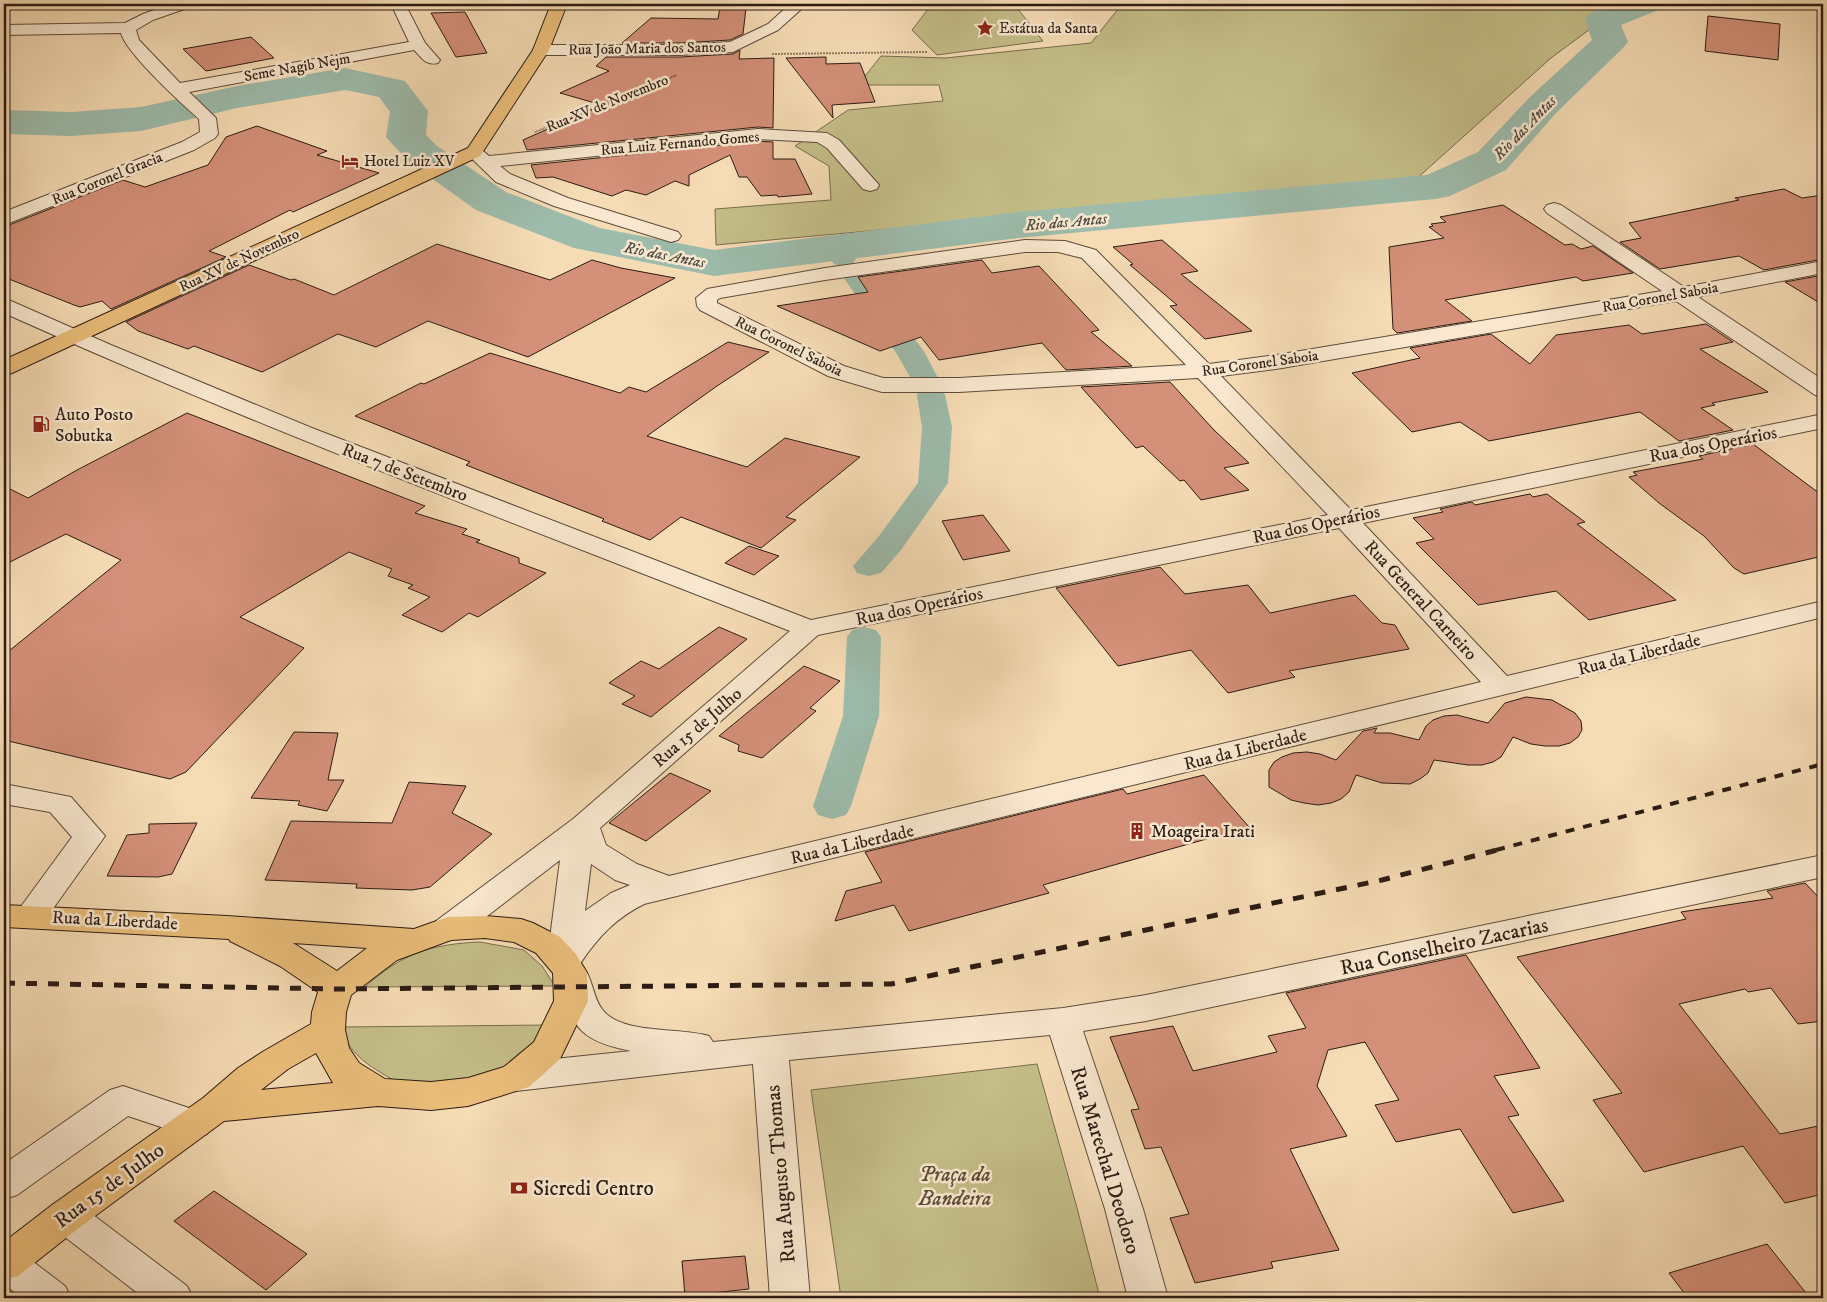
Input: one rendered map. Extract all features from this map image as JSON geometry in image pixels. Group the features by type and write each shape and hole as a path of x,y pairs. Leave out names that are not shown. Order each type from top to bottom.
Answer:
{"main road":[{"path":"473,158 541,50 559,4"},
{"name":"Rua XV de Novembro","path":"4,368 422,175 473,158"},
{"name":"Rua da Liberdade","path":"17,916 227,927 414,940"},
{"path":"205,1116 378,1092 431,1096 468,1092 516,1077 548,1050 571,1001 567,967 548,945 521,931 485,926 448,929 385,952 336,989 329,1012 328,1030 332,1050 346,1073 378,1092"},
{"name":"Rua da Liberdade","path":"227,927 266,943 317,972 336,989"},
{"name":"Rua 15 de Julho","path":"4,1264 66,1216 205,1116 251,1078 276,1060 328,1030"}],"street":[{"path":"4,30 128,28 148,17 185,4"},
{"path":"398,4 418,45 432,60"},
{"name":"Rua João Maria dos Santos","path":"541,50 680,50 733,47 773,27 799,4"},
{"path":"128,28 131,41 181,93"},
{"name":"Seme Nagib Nejm","path":"181,93 418,45"},
{"name":"Rua Coronel Gracia","path":"4,219 188,146 208,126 181,93"},
{"name":"Rua Luiz Fernando Gomes","path":"473,158 758,134 821,138 833,144 870,185"},
{"path":"473,158 503,178 560,202 671,236"},
{"path":"1554,209 1823,390"},
{"name":"Rua Coronel Saboia","path":"1089,254 1073,247 1053,245 1025,246 825,274 714,293 706,298 707,306 836,371 882,385 959,385 1206,371 1276,362 1679,294 1823,267"},
{"name":"Rua General Carneiro","path":"1089,254 1206,371 1346,518 1502,688"},
{"name":"Rua 7 de Setembro","path":"4,306 72,337 315,437 809,629"},
{"name":"Rua dos Operários","path":"809,629 1823,421"},
{"name":"Rua da Liberdade","path":"567,967 588,926 615,904 635,895 1502,688 1823,609"},
{"name":"Rua 15 de Julho","path":"448,929 584,826 809,629"},
{"path":"4,794 60,804 89,836 17,916"},
{"path":"584,826 592,851 626,872 667,887"},
{"path":"584,826 573,872 567,967 591,1020 611,1034 658,1042 770,1049"},
{"name":"Rua Conselheiro Zacarias","path":"770,1049 1063,1022 1146,1008 1823,866"},
{"name":"Rua Marechal Deodoro","path":"1063,1022 1124,1209 1148,1298"},
{"path":"516,1077 770,1049"},
{"name":"Rua Augusto Thomas","path":"770,1049 790,1298"},
{"path":"4,1184 123,1100 205,1116"},
{"path":"66,1216 173,1298"},
{"path":"4,1264 51,1298"}],"path":[{"name":"Rua XV de Novembro","path":"533,133 680,73"}],"green space":[{"path":"932,4 1014,4 1043,41 937,55 912,30"},
{"path":"1122,4 1624,4 1551,58 1414,181 716,245 715,209 831,200 829,166 795,146 848,110 943,101 939,85 858,85 881,56 945,58 1091,43"},
{"path":"480,942 524,950 542,966 555,986 365,987 391,966 418,953 446,945"},
{"path":"548,1025 534,1043 511,1064 480,1077 440,1084 413,1084 396,1081 387,1076 357,1055 344,1035 342,1027"},
{"name":"Praça da Bandeira","path":"1037,1064 1100,1298 841,1298 811,1090"}],"building":[{"path":"720,7 746,8 743,34 730,40 680,43 622,43 651,18 718,19"},
{"path":"465,12 487,53 456,57 431,13"},
{"path":"1708,16 1780,24 1778,60 1705,51"},
{"path":"251,37 274,58 206,71 183,49"},
{"path":"740,50 739,59 774,58 773,128 758,127 527,150 523,140 602,105 560,93 609,71 596,66 606,57 680,57 733,54"},
{"path":"826,57 826,64 860,63 875,102 832,105 833,118 786,58"},
{"path":"257,126 327,151 317,155 379,173 293,212 290,210 209,251 226,257 111,309 102,301 80,307 4,277 4,227 123,180 145,187 208,165 226,137"},
{"path":"758,141 773,142 773,159 795,159 812,194 778,197 777,195 761,196 747,177 739,177 730,155 689,175 689,186 675,181 646,195 626,190 612,196 553,177 536,178 531,165"},
{"path":"1784,189 1802,198 1823,195 1823,259 1764,270 1739,256 1660,269 1620,242 1641,238 1629,223 1739,200 1735,198"},
{"path":"1503,205 1565,245 1572,244 1581,249 1593,246 1633,273 1583,281 1576,277 1445,300 1472,321 1397,333 1393,329 1389,247 1444,238 1429,227 1433,226 1431,224 1446,222 1440,217"},
{"path":"1162,240 1198,271 1181,274 1252,331 1205,339 1170,306 1177,305 1130,265 1133,264 1113,247"},
{"path":"437,244 550,280 592,260 621,268 675,278 528,357 428,321 376,347 338,334 262,372 194,346 188,349 138,331 126,322 249,265 291,280 294,279 334,295"},
{"path":"982,260 992,273 1039,266 1099,330 1091,332 1132,366 1066,370 1042,343 939,360 921,337 880,351 777,306 868,292 858,277"},
{"path":"1823,275 1823,305 1785,282"},
{"path":"1706,324 1733,342 1700,349 1768,392 1712,403 1715,405 1701,408 1733,430 1679,441 1640,412 1489,441 1460,422 1412,432 1352,373 1420,358 1410,348 1491,334 1530,364 1556,335 1629,325 1642,334"},
{"path":"728,342 769,352 647,436 747,467 785,438 860,457 786,517 796,520 761,548 681,517 650,540 602,521 604,519 466,465 470,462 355,416 421,383 424,384 490,353 620,393 629,387 646,392"},
{"path":"1170,382 1214,430 1249,463 1224,468 1249,490 1201,500 1184,480 1180,481 1143,446 1136,448 1081,387"},
{"path":"187,413 425,506 415,513 467,529 462,534 480,540 476,542 519,558 519,563 546,573 478,617 469,613 442,632 402,615 430,597 408,588 413,585 388,576 392,569 349,552 240,617 304,648 186,772 170,779 4,740 4,655 121,560 66,534 4,565 4,486 28,498 77,470"},
{"path":"1753,444 1823,496 1823,556 1744,574 1734,568 1704,536 1659,503 1629,477 1637,475 1633,472 1703,459 1699,456"},
{"path":"1530,494 1533,497 1547,494 1585,522 1577,524 1676,600 1589,620 1556,591 1478,605 1416,543 1434,539 1413,518 1443,512 1440,509 1472,502 1475,505"},
{"path":"983,515 1010,551 963,560 942,521"},
{"path":"749,546 779,556 754,575 725,563"},
{"path":"1160,567 1185,594 1248,585 1270,613 1355,595 1382,623 1395,625 1409,649 1289,671 1295,677 1228,693 1191,650 1118,666 1056,588"},
{"path":"719,627 747,639 651,717 622,704 635,696 609,683 641,661 659,669"},
{"path":"804,666 840,681 810,708 816,711 762,758 738,751 739,745 719,736"},
{"path":"1526,697 1552,700 1575,713 1581,721 1582,730 1578,737 1570,743 1559,746 1545,746 1531,744 1513,737 1501,757 1493,762 1482,765 1468,765 1434,760 1428,773 1410,784 1382,783 1356,775 1349,792 1341,799 1331,803 1318,805 1291,800 1269,787 1269,770 1274,762 1293,753 1307,752 1320,754 1336,760 1363,731 1377,728 1374,733 1390,733 1419,740 1426,726 1433,720 1444,716 1457,715 1488,723 1505,703"},
{"path":"294,732 338,733 328,780 344,780 327,811 298,805 300,801 251,798"},
{"path":"670,773 711,791 646,841 609,823"},
{"path":"1204,775 1249,827 1043,885 1049,893 909,931 894,905 835,921 846,891 882,882 865,852 1123,789 1127,794"},
{"path":"409,782 466,786 452,813 492,834 430,887 412,890 356,888 357,884 265,880 291,821 392,823"},
{"path":"197,823 172,874 158,877 107,876 127,835 149,833 149,824"},
{"path":"1805,883 1823,902 1823,1021 1798,1024 1771,988 1748,992 1745,989 1679,1004 1780,1134 1823,1125 1823,1194 1785,1203 1743,1146 1644,1172 1593,1100 1622,1093 1517,957 1686,919 1681,912 1773,898 1767,891"},
{"path":"1466,955 1540,1068 1494,1076 1519,1115 1508,1117 1564,1201 1513,1213 1460,1129 1396,1142 1375,1105 1399,1100 1365,1042 1328,1050 1317,1086 1347,1136 1290,1149 1339,1250 1271,1262 1273,1268 1195,1283 1170,1218 1189,1214 1161,1147 1145,1149 1131,1110 1139,1109 1110,1037 1173,1026 1193,1071 1277,1052 1268,1036 1306,1028 1286,993"},
{"path":"214,1191 307,1254 266,1290 174,1221"},
{"path":"1767,1244 1810,1298 1688,1298 1669,1273"},
{"path":"745,1256 749,1289 685,1296 682,1261"}],"waterway":[{"name":"Rio das Antas","path":"4,122 71,124 141,119 237,97 345,79 392,89 409,111 406,137 423,154 491,201 589,239 714,263 1018,225 1435,187 1492,161 1543,105 1610,42 1602,20 1644,4"},
{"path":"835,248 843,259"},
{"path":"854,274 911,353 924,378"},
{"path":"869,566 890,543 933,483 937,427 931,395"},
{"path":"832,806 861,716 864,637"}],"railway":[{"path":"1496,850 1823,764"},
{"path":"4,983 336,989 891,984 1382,880 1501,849"}],"place":[{"name":"Estátua da Santa","path":"985,28"},
{"name":"Hotel Luiz XV","path":"350,161"},
{"name":"Auto Posto Sobutka","path":"41,424"},
{"name":"Moageira Irati","path":"1137,831"},
{"name":"Sicredi Centro","path":"519,1188"}]}
